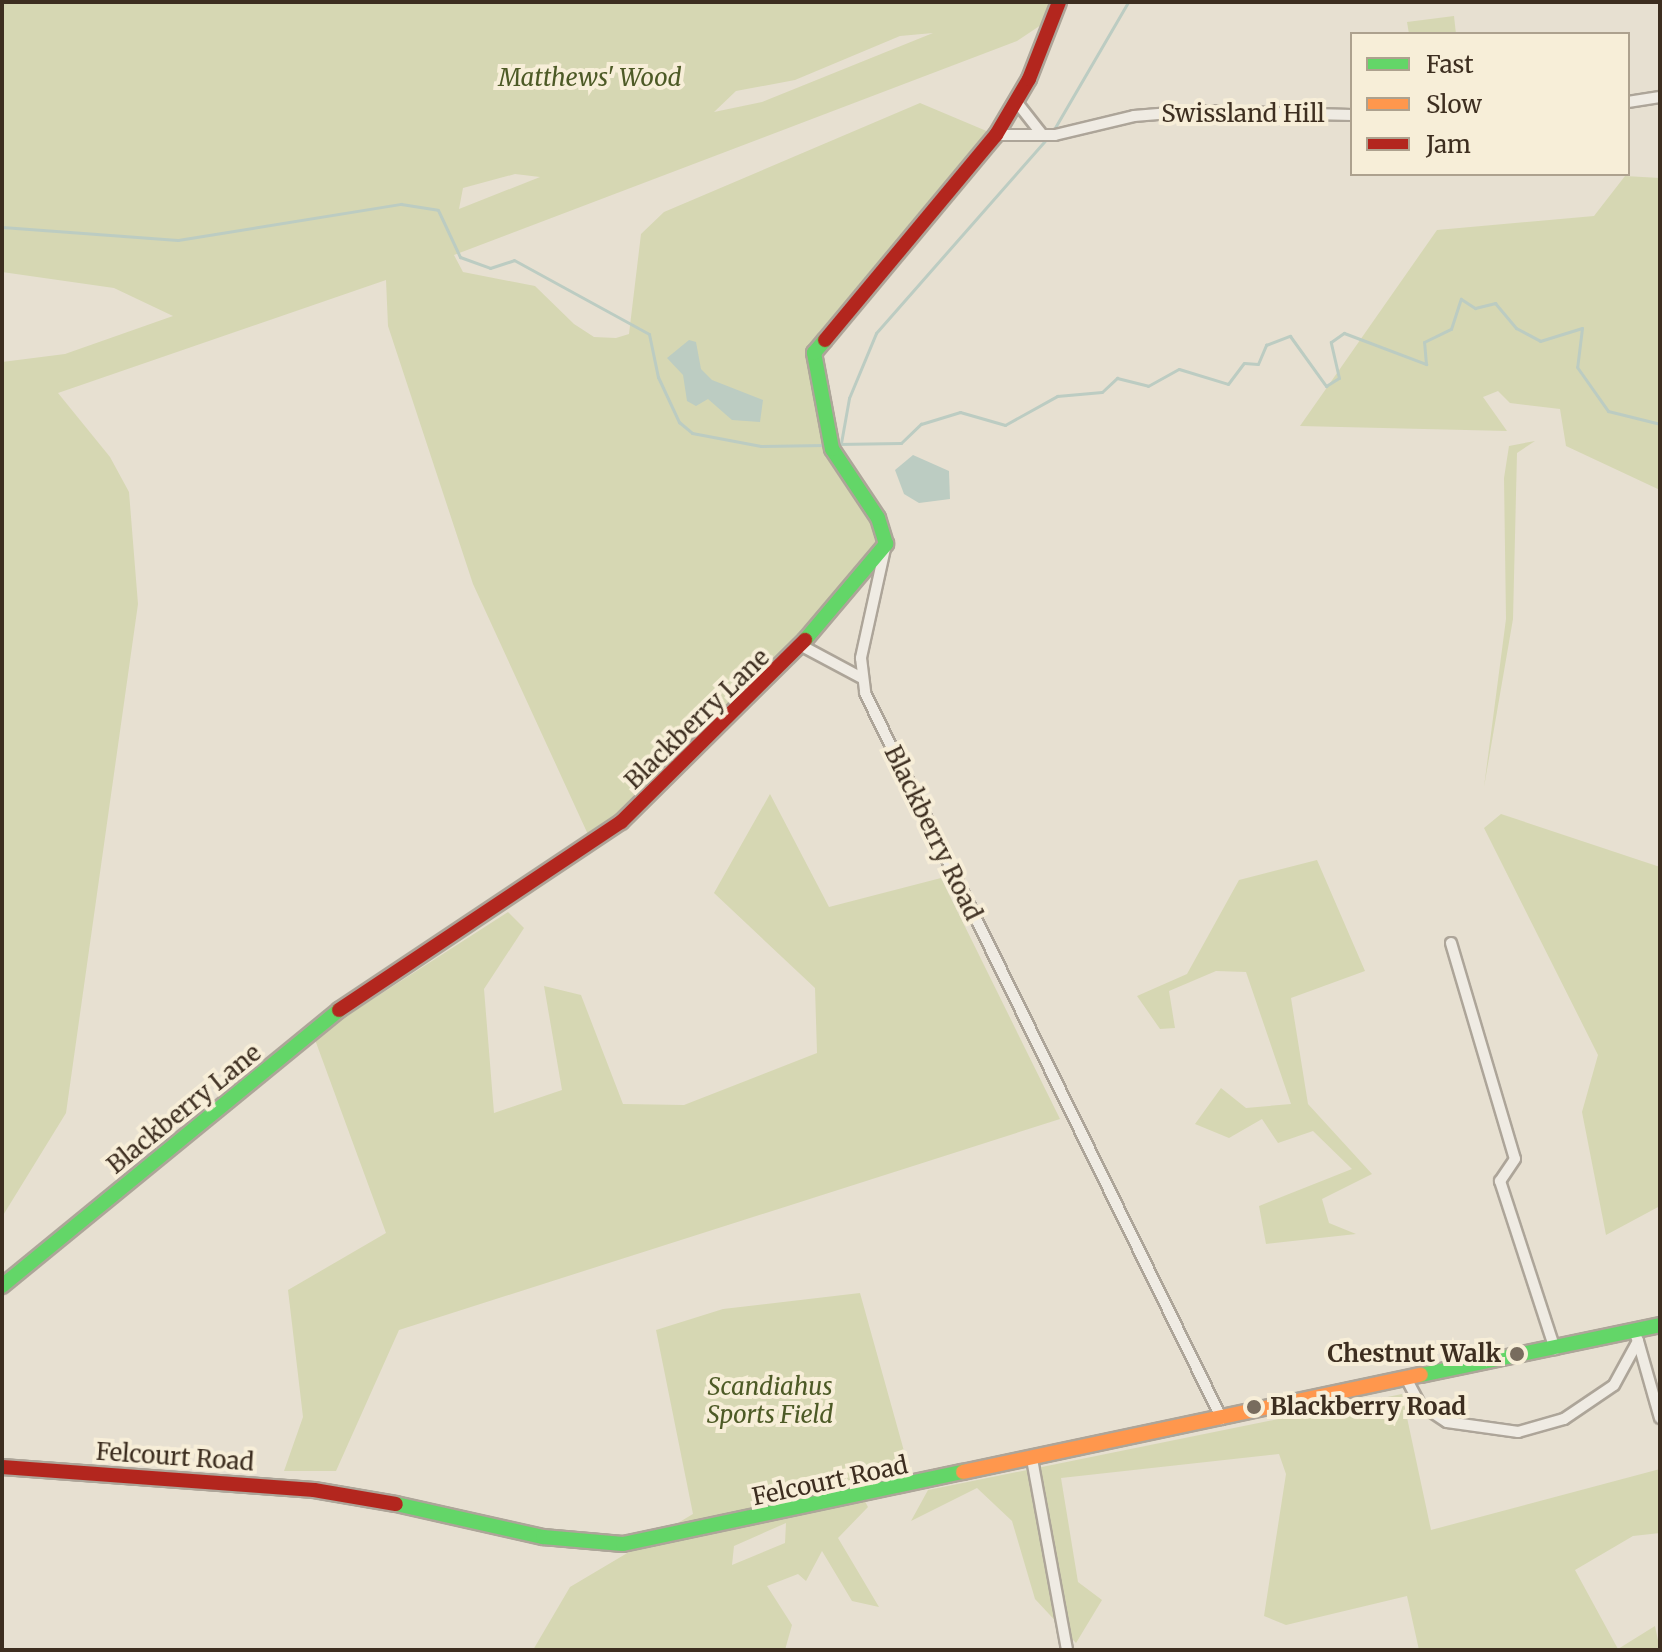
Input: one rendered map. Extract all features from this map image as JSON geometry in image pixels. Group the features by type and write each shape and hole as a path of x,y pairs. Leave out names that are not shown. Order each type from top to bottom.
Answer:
{"street":[{"path":"802,646 860,677 886,544 875,512 832,449 814,353 996,135 1059,2"},
{"path":"1630,102 1660,97"},
{"path":"1015,100 1041,133"},
{"name":"Swissland Hill","path":"996,135 1041,133 1195,111 1350,115"},
{"name":"Blackberry Lane","path":"2,1286 357,995 621,822 802,646 886,544"},
{"name":"Blackberry Road","path":"860,677 1222,1419"},
{"path":"1451,943 1515,1159 1500,1181 1555,1349"},
{"name":"Felcourt Road","path":"2,1467 303,1489 429,1509 553,1539 623,1544 1406,1378 1636,1336 1660,1325"},
{"path":"1406,1378 1420,1404 1447,1422 1518,1432 1564,1419 1594,1401 1625,1371 1636,1336"},
{"path":"1636,1336 1660,1418"},
{"path":"1032,1459 1067,1650"}],"green space":[{"name":"Matthews' Wood","path":"2,2 1052,2 1041,25 1017,41 454,255 463,272 535,286 574,324 594,337 616,338 629,334 641,234 664,212 920,103 996,135 820,341 823,424 886,544 802,646 591,841 473,584 388,326 386,280 58,393 110,457 129,492 138,604 66,1113 2,1217 2,362 65,354 173,316 114,288 2,272","holes":["933,33 762,102 714,112 736,91 795,80 900,36","515,174 540,177 459,209 463,188"]},
{"path":"1454,16 1456,32 1409,32 1407,22"},
{"path":"1625,176 1660,178 1660,490 1566,446 1560,409 1510,403 1498,391 1483,397 1507,431 1300,426 1437,230 1594,216"},
{"path":"1535,441 1517,453 1513,619 1484,787 1506,619 1504,478 1509,446"},
{"path":"770,794 829,907 941,878 1060,1119 399,1330 336,1471 284,1471 303,1417 288,1290 386,1233 314,1037 508,912 524,928 484,989 494,1113 562,1090 544,986 581,995 623,1104 684,1105 817,1053 815,988 714,893"},
{"path":"1501,814 1660,867 1660,1206 1606,1235 1582,1112 1598,1055 1484,828"},
{"path":"1317,860 1365,971 1291,998 1308,1104 1372,1174 1322,1199 1329,1223 1356,1234 1266,1244 1259,1206 1352,1169 1313,1131 1278,1143 1262,1119 1229,1138 1195,1124 1221,1088 1246,1108 1291,1104 1246,972 1216,971 1169,991 1175,1028 1160,1029 1137,996 1187,974 1239,880"},
{"name":"Scandiahus Sports Field","path":"860,1293 909,1469 854,1481 868,1507 838,1538 879,1607 852,1601 822,1551 806,1581 798,1574 767,1586 792,1625 785,1650 533,1650 570,1587 693,1514 656,1330 723,1309","holes":["786,1523 785,1543 732,1565 734,1546"]},
{"path":"1402,1394 1431,1530 1660,1469 1660,1533 1633,1536 1575,1570 1618,1649 1655,1626 1660,1650 1419,1650 1407,1596 1286,1625 1264,1616 1286,1474 1279,1454 1061,1478 1078,1582 1102,1600 1076,1643 1035,1599 1012,1521 977,1488 911,1521 928,1490"}],"shaded area":[{"path":"689,340 696,342 701,369 712,380 763,400 760,422 732,420 708,399 696,406 687,401 683,375 667,358"},
{"path":"913,455 949,471 950,499 919,503 904,494 895,470"}],"waterway":[{"path":"1053,131 1128,2"},
{"path":"841,443 849,398 876,333 1048,137"},
{"path":"2,227 178,240 401,204 438,210 460,257 490,268 514,260 649,334 658,377 679,422 692,433 761,446 825,445"},
{"path":"837,444 901,443 921,424 960,412 1005,425 1057,396 1102,392 1117,378 1148,386 1179,369 1228,384 1244,363 1258,364 1266,345 1290,336 1326,386 1339,378 1331,342 1344,333 1426,364 1424,342 1451,329 1461,299 1475,308 1495,303 1516,328 1540,341 1582,328 1577,367 1608,411 1660,424"}],"traffic: fast":[{"path":"805,640 886,544 878,518 832,449 814,353 825,340"},
{"path":"2,1286 339,1010"},
{"path":"1421,1375 1660,1325"},
{"path":"396,1504 543,1537 623,1544 963,1472"}],"traffic: slow":[{"path":"963,1472 1421,1375"}],"traffic: jam":[{"path":"825,340 996,135 1029,79 1059,2"},
{"path":"339,1010 621,822 805,640"},
{"path":"2,1467 314,1490 396,1504"}],"place":[{"name":"Chestnut Walk","path":"1517,1354"},
{"name":"Blackberry Road","path":"1254,1407"}]}
